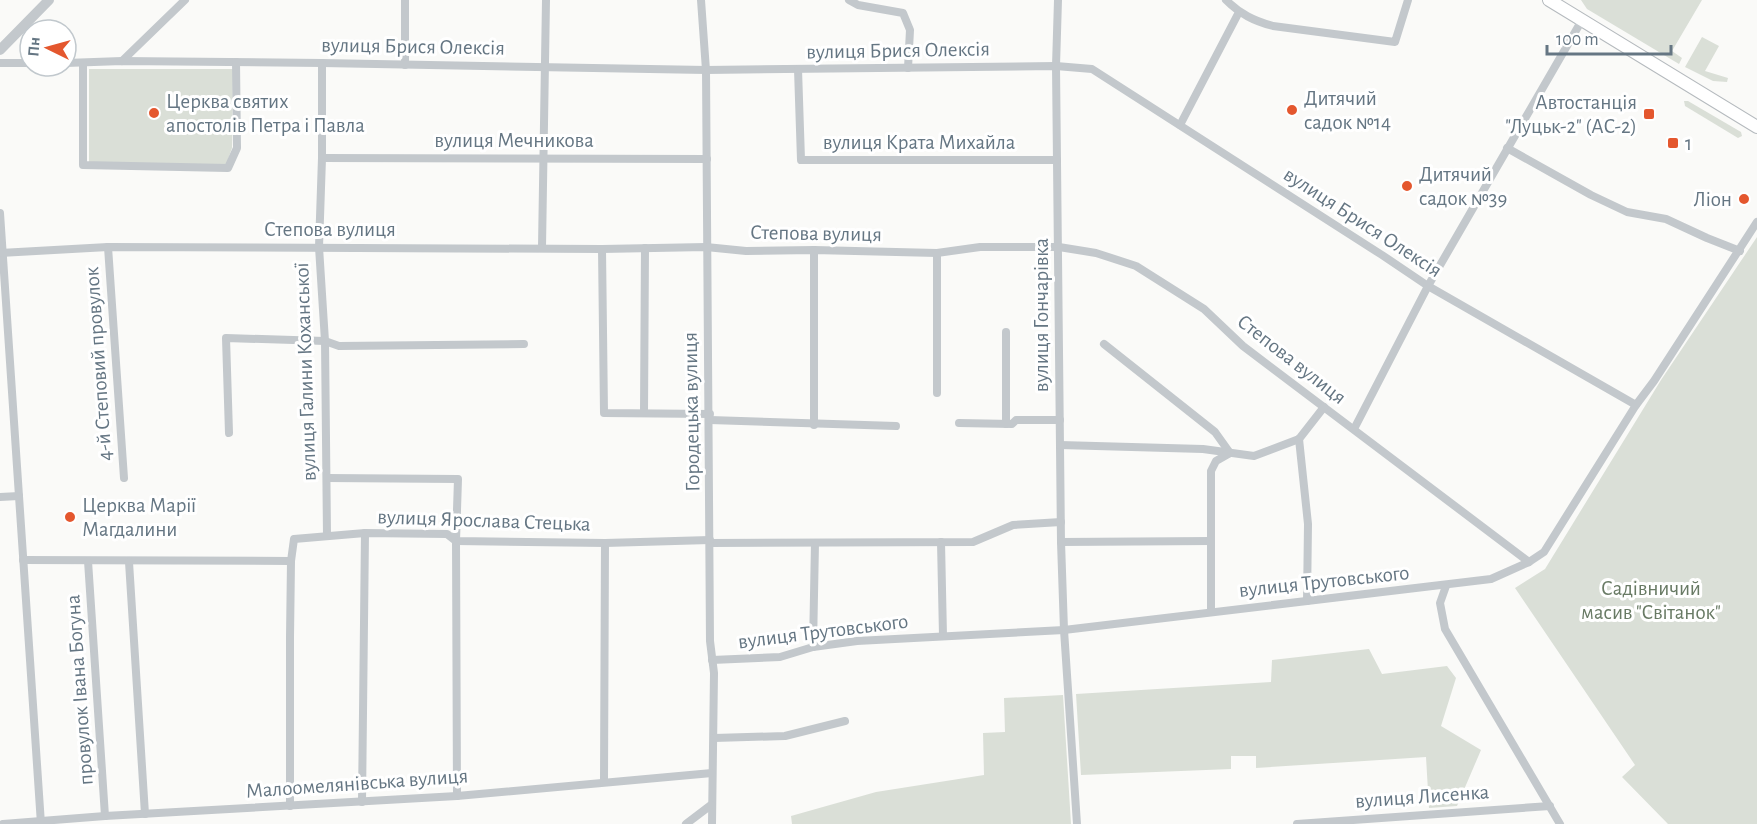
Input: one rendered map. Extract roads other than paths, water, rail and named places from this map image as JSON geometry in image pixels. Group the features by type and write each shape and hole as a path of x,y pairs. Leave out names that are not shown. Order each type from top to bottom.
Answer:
{"main road":[{"path":"1549,0 1757,127"}],"street":[{"path":"0,50 49,0"},
{"path":"122,61 184,0"},
{"path":"405,0 405,65"},
{"path":"542,247 546,0"},
{"name":"Городецька вулиця","path":"700,0 706,70 710,641 714,738 711,824"},
{"path":"849,0 858,5 903,14 909,22 910,30 908,68"},
{"name":"вулиця Гончарівка","path":"1058,0 1056,66 1064,630"},
{"path":"1226,0 1239,12 1255,21 1273,26 1395,42 1408,0"},
{"path":"1180,125 1239,12"},
{"path":"1354,429 1428,286 1582,20"},
{"path":"83,63 83,165 228,168 237,148 236,62"},
{"name":"вулиця Брися Олексія","path":"78,63 236,62 706,70 1056,66 1092,69 1428,286 1635,405"},
{"path":"0,63 18,63"},
{"name":"вулиця Галини Коханської","path":"322,63 319,247 325,341 327,536"},
{"name":"вулиця Крата Михайла","path":"798,69 801,160 1057,160"},
{"path":"1507,148 1627,212 1666,219 1740,251"},
{"name":"вулиця Мечникова","path":"322,158 707,159"},
{"path":"0,213 41,823"},
{"name":"вулиця Трутовського","path":"712,660 780,657 813,647 857,641 1064,630 1491,579 1529,562 1544,552 1635,405 1740,251 1757,222"},
{"name":"Степова вулиця","path":"2,253 108,247 602,249 706,247 746,251 937,253 980,247 1059,247 1096,253 1136,266 1204,309 1243,346 1529,562"},
{"name":"4-й Степовий провулок","path":"108,247 124,478"},
{"path":"644,413 645,248"},
{"path":"602,249 604,413 896,426"},
{"path":"814,250 814,424"},
{"path":"937,253 937,393"},
{"path":"1006,332 1006,424"},
{"path":"229,433 226,338 325,341 339,346 524,344"},
{"path":"1104,344 1215,432 1230,453"},
{"path":"1060,445 1203,449 1254,456 1299,439 1324,407"},
{"path":"959,423 1012,424 1016,420 1060,420"},
{"path":"1299,439 1308,524 1307,601"},
{"path":"1211,612 1211,471 1216,461 1230,453"},
{"path":"327,478 458,479 456,541 457,796"},
{"path":"0,497 19,496"},
{"name":"вулиця Ярослава Стецька","path":"291,561 294,539 365,533 447,534 456,541 973,542 1013,525 1061,522"},
{"path":"362,802 365,533"},
{"path":"941,542 943,636"},
{"path":"1061,542 1211,542"},
{"path":"604,781 605,543"},
{"path":"813,647 815,543"},
{"path":"23,560 291,561 291,806"},
{"name":"провулок Івана Богуна","path":"88,561 105,816"},
{"path":"129,562 145,814"},
{"path":"1446,586 1440,603 1445,629 1560,824"},
{"path":"1064,630 1077,824"},
{"path":"714,738 785,735 845,721"},
{"name":"Малоомелянівська вулиця","path":"3,824 457,796 712,773"},
{"path":"686,824 711,805"},
{"name":"вулиця Лисенка","path":"1297,824 1550,806"}],"place":[{"name":"Дитячий садок №14","path":"1292,110"},
{"name":"Церква святих апостолів Петра і Павла","path":"154,113"},
{"name":"Автостанція \"Луцьк-2\" (АС-2)","path":"1649,114"},
{"name":"1","path":"1673,143"},
{"name":"Дитячий садок №39","path":"1407,186"},
{"name":"Ліон","path":"1744,199"},
{"name":"Церква Марії Магдалини","path":"70,517"}],"park label":[{"name":"Садівничий масив \"Світанок\"","path":"1651,600"}]}
